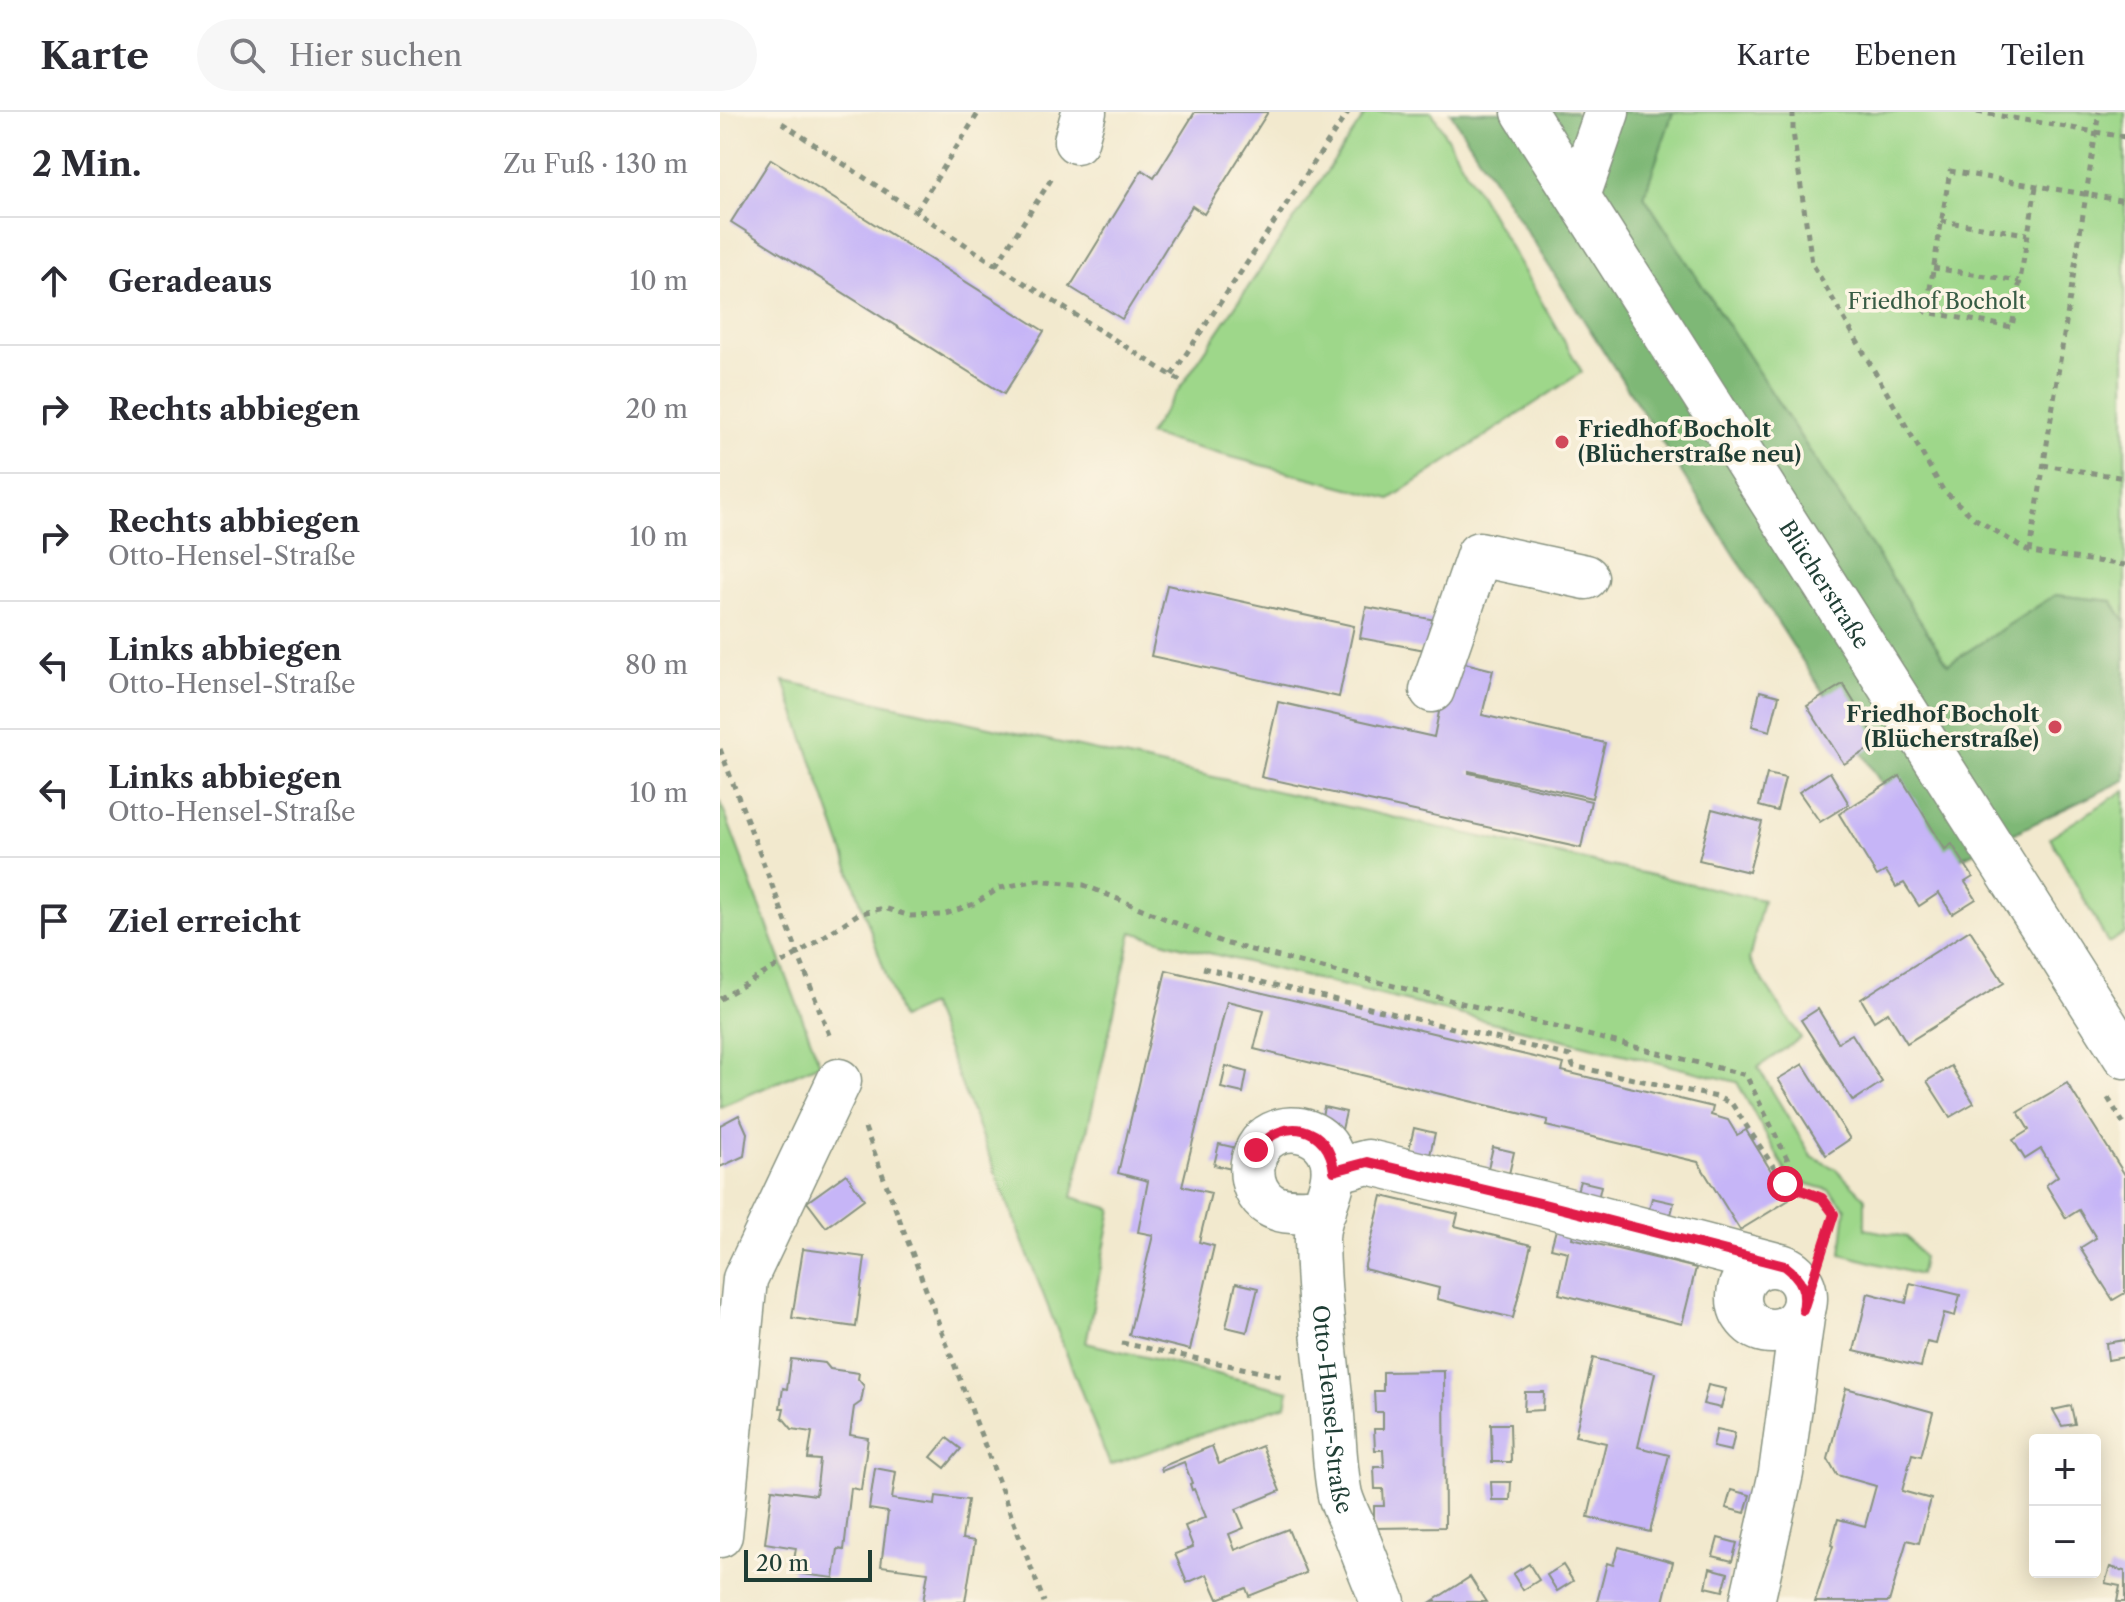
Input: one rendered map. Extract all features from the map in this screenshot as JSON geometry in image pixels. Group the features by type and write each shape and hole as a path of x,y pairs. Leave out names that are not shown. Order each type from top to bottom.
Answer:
{"street":[{"name":"Blücherstraße","path":"1524,112 2125,1056"},
{"path":"1578,196 1607,112"},
{"path":"1432,690 1479,554 1586,577"},
{"path":"720,1535 745,1279 844,1080"},
{"name":"Otto-Hensel-Straße","path":"1383,1602 1341,1496 1321,1319 1317,1236 1329,1191 1368,1162 1785,1266 1796,1274 1803,1284 1806,1298 1781,1473 1752,1602"},
{"path":"1773,1264 1751,1271 1742,1283 1738,1298 1742,1313 1757,1328 1768,1331 1789,1327 1803,1310"}],"path":[{"path":"916,211 979,112"},
{"path":"1172,375 1348,112"},
{"path":"1793,112 1793,132 1812,263 1943,490 1974,518 2030,552 2125,565"},
{"path":"1977,112 2125,137"},
{"path":"2030,552 2099,112"},
{"path":"782,123 996,265 1182,382"},
{"path":"996,265 1080,127"},
{"path":"2036,187 2012,327 1926,312 1950,171 2125,201"},
{"path":"1941,221 2028,234"},
{"path":"1933,268 2020,281"},
{"path":"2043,465 2125,478"},
{"path":"720,749 1044,1602"},
{"path":"720,999 858,914 884,908 910,916 943,915 974,904 1000,888 1038,880 1084,885 1224,943 1746,1075 1803,1191"},
{"path":"1203,968 1570,1056 1573,1066 1717,1097 1732,1104 1785,1184 1822,1198 1834,1214 1803,1310"},
{"path":"1122,1343 1329,1386"}],"green space":[{"path":"1367,112 1432,112 1582,372 1390,499 1148,435"},
{"path":"1450,112 1575,112 1578,116 1580,112 1673,112 1644,196 1948,664 2055,595 2112,601 2125,621 2125,780 1937,870"},
{"name":"Friedhof Bocholt","path":"1673,112 2125,112 2125,621 2112,601 2055,595 1948,664 1644,196"},
{"path":"784,681 1763,900 1749,960 1801,1038 1758,1067 1812,1157 1836,1169 1865,1198 1865,1229 1907,1237 1923,1257 1920,1275 1841,1254 1846,1208 1829,1190 1790,1179 1737,1082 1132,932 1072,1197 1112,1209 1086,1343 1289,1391 1286,1405 1110,1465 930,1005 901,1018"},
{"path":"2125,790 2125,933 2108,943 2050,837"},
{"path":"720,801 820,1064 720,1107"}],"building":[{"path":"1195,112 1268,112 1204,214 1192,206 1122,319 1070,287 1142,170 1154,178"},
{"path":"771,159 1044,331 1004,394 731,222"},
{"path":"1167,585 1354,626 1339,697 1151,656"},
{"path":"1366,607 1441,621 1436,652 1360,638"},
{"path":"1461,662 1493,670 1482,715 1605,743 1592,798 1469,771 1591,801 1581,848 1261,777 1278,702 1434,737 1442,697"},
{"path":"1843,684 1879,743 1844,764 1807,706"},
{"path":"1760,691 1779,696 1770,731 1752,726"},
{"path":"1830,772 1849,804 1820,822 1799,792"},
{"path":"1767,774 1785,778 1777,811 1759,806"},
{"path":"1900,776 1945,849 1952,844 1973,877 1965,882 1976,899 1952,914 1939,893 1919,906 1904,883 1896,887 1886,871 1877,876 1839,814"},
{"path":"1712,809 1762,822 1749,872 1699,860"},
{"path":"1970,930 2004,983 1907,1043 1888,1012 1874,1021 1861,999"},
{"path":"1166,970 1564,1064 1562,1071 1713,1107 1711,1115 1728,1120 1737,1135 1746,1130 1789,1200 1740,1230 1698,1162 1546,1126 1548,1120 1254,1049 1264,1010 1227,1001 1182,1186 1211,1193 1199,1242 1214,1246 1190,1350 1129,1335 1153,1235 1138,1232 1148,1181 1118,1173"},
{"path":"1818,1009 1838,1042 1852,1034 1882,1082 1853,1101 1801,1020"},
{"path":"1803,1064 1850,1139 1826,1155 1778,1079"},
{"path":"1226,1066 1247,1072 1243,1093 1221,1088"},
{"path":"1951,1066 1974,1103 1950,1117 1927,1081"},
{"path":"2067,1083 2125,1175 2125,1293 2113,1300 2080,1248 2096,1238 2079,1210 2066,1218 2046,1185 2058,1176 2041,1149 2025,1159 2013,1140 2029,1130 2018,1112"},
{"path":"1324,1107 1346,1112 1341,1134 1319,1129"},
{"path":"739,1115 747,1133 744,1156 720,1167 720,1125"},
{"path":"1414,1128 1435,1133 1430,1155 1409,1150"},
{"path":"1219,1144 1241,1149 1236,1170 1214,1165"},
{"path":"1493,1147 1514,1152 1509,1174 1488,1168"},
{"path":"846,1174 864,1199 826,1227 807,1202"},
{"path":"1580,1181 1601,1186 1596,1208 1574,1202"},
{"path":"1382,1196 1458,1214 1455,1226 1531,1245 1513,1318 1437,1299 1439,1288 1364,1269"},
{"path":"1652,1198 1674,1203 1668,1225 1646,1220"},
{"path":"1558,1222 1575,1226 1572,1238 1696,1268 1682,1324 1559,1294 1568,1252 1551,1248"},
{"path":"803,1249 865,1257 856,1327 792,1318"},
{"path":"1236,1283 1258,1288 1247,1332 1226,1327"},
{"path":"1910,1283 1960,1295 1955,1316 1944,1313 1936,1344 1927,1342 1921,1367 1854,1351 1868,1293 1906,1303"},
{"path":"2125,1340 2125,1357 2108,1360 2106,1343"},
{"path":"1593,1358 1655,1373 1638,1447 1669,1455 1650,1532 1588,1517 1606,1443 1575,1436"},
{"path":"791,1359 825,1363 830,1369 859,1373 858,1379 864,1386 861,1402 854,1407 850,1435 868,1438 861,1490 851,1488 844,1550 838,1549 834,1578 792,1573 796,1548 765,1543 772,1489 816,1495 820,1460 808,1459 812,1432 792,1429 782,1417 784,1408 780,1408 783,1388 787,1389"},
{"path":"1444,1371 1445,1527 1374,1528 1374,1506 1384,1506 1383,1489 1375,1489 1374,1467 1384,1467 1383,1450 1375,1450 1374,1429 1383,1429 1383,1412 1375,1412 1374,1391 1383,1391 1383,1372"},
{"path":"1708,1385 1726,1389 1721,1408 1703,1404"},
{"path":"1846,1388 1933,1412 1921,1456 1912,1454 1902,1491 1931,1499 1919,1543 1907,1540 1889,1602 1815,1602 1838,1519 1865,1526 1876,1486 1837,1475 1828,1459"},
{"path":"1525,1392 1544,1392 1543,1410 1524,1411"},
{"path":"2071,1406 2075,1424 2062,1426 2053,1410"},
{"path":"1491,1424 1510,1424 1511,1462 1492,1462"},
{"path":"1717,1429 1735,1433 1731,1451 1713,1447"},
{"path":"947,1438 961,1449 945,1468 931,1457"},
{"path":"1212,1446 1219,1464 1262,1446 1280,1491 1236,1509 1244,1528 1229,1534 1235,1550 1288,1529 1306,1573 1249,1596 1246,1588 1218,1599 1207,1574 1187,1583 1175,1554 1193,1547 1185,1526 1206,1517 1192,1490 1184,1462 1162,1471 1161,1467"},
{"path":"875,1468 896,1472 892,1499 935,1505 936,1496 968,1500 962,1539 975,1541 965,1602 923,1602 928,1572 881,1566 888,1512 869,1509"},
{"path":"1491,1482 1511,1482 1510,1500 1492,1500"},
{"path":"1731,1490 1750,1495 1745,1513 1726,1508"},
{"path":"1718,1538 1737,1543 1732,1561 1713,1556"},
{"path":"1619,1547 1673,1562 1663,1602 1597,1602 1607,1563 1613,1565"},
{"path":"1529,1564 1539,1580 1523,1590 1513,1574"},
{"path":"1563,1565 1573,1581 1557,1591 1547,1575"},
{"path":"2110,1567 2125,1571 2125,1602 2117,1602 2120,1586 2105,1583"},
{"path":"1710,1568 1728,1573 1723,1591 1706,1587"},
{"path":"1470,1577 1486,1602 1431,1602"}],"place":[{"name":"Friedhof Bocholt (Blücherstraße neu)","path":"1562,442"},
{"name":"Friedhof Bocholt (Blücherstraße)","path":"2055,727"}],"route":[{"path":"1256,1150 1271,1135 1285,1129 1299,1129 1324,1142 1332,1155 1334,1171 1368,1162 1785,1266 1803,1284 1806,1298 1803,1310 1834,1214 1822,1198 1785,1184"}]}
